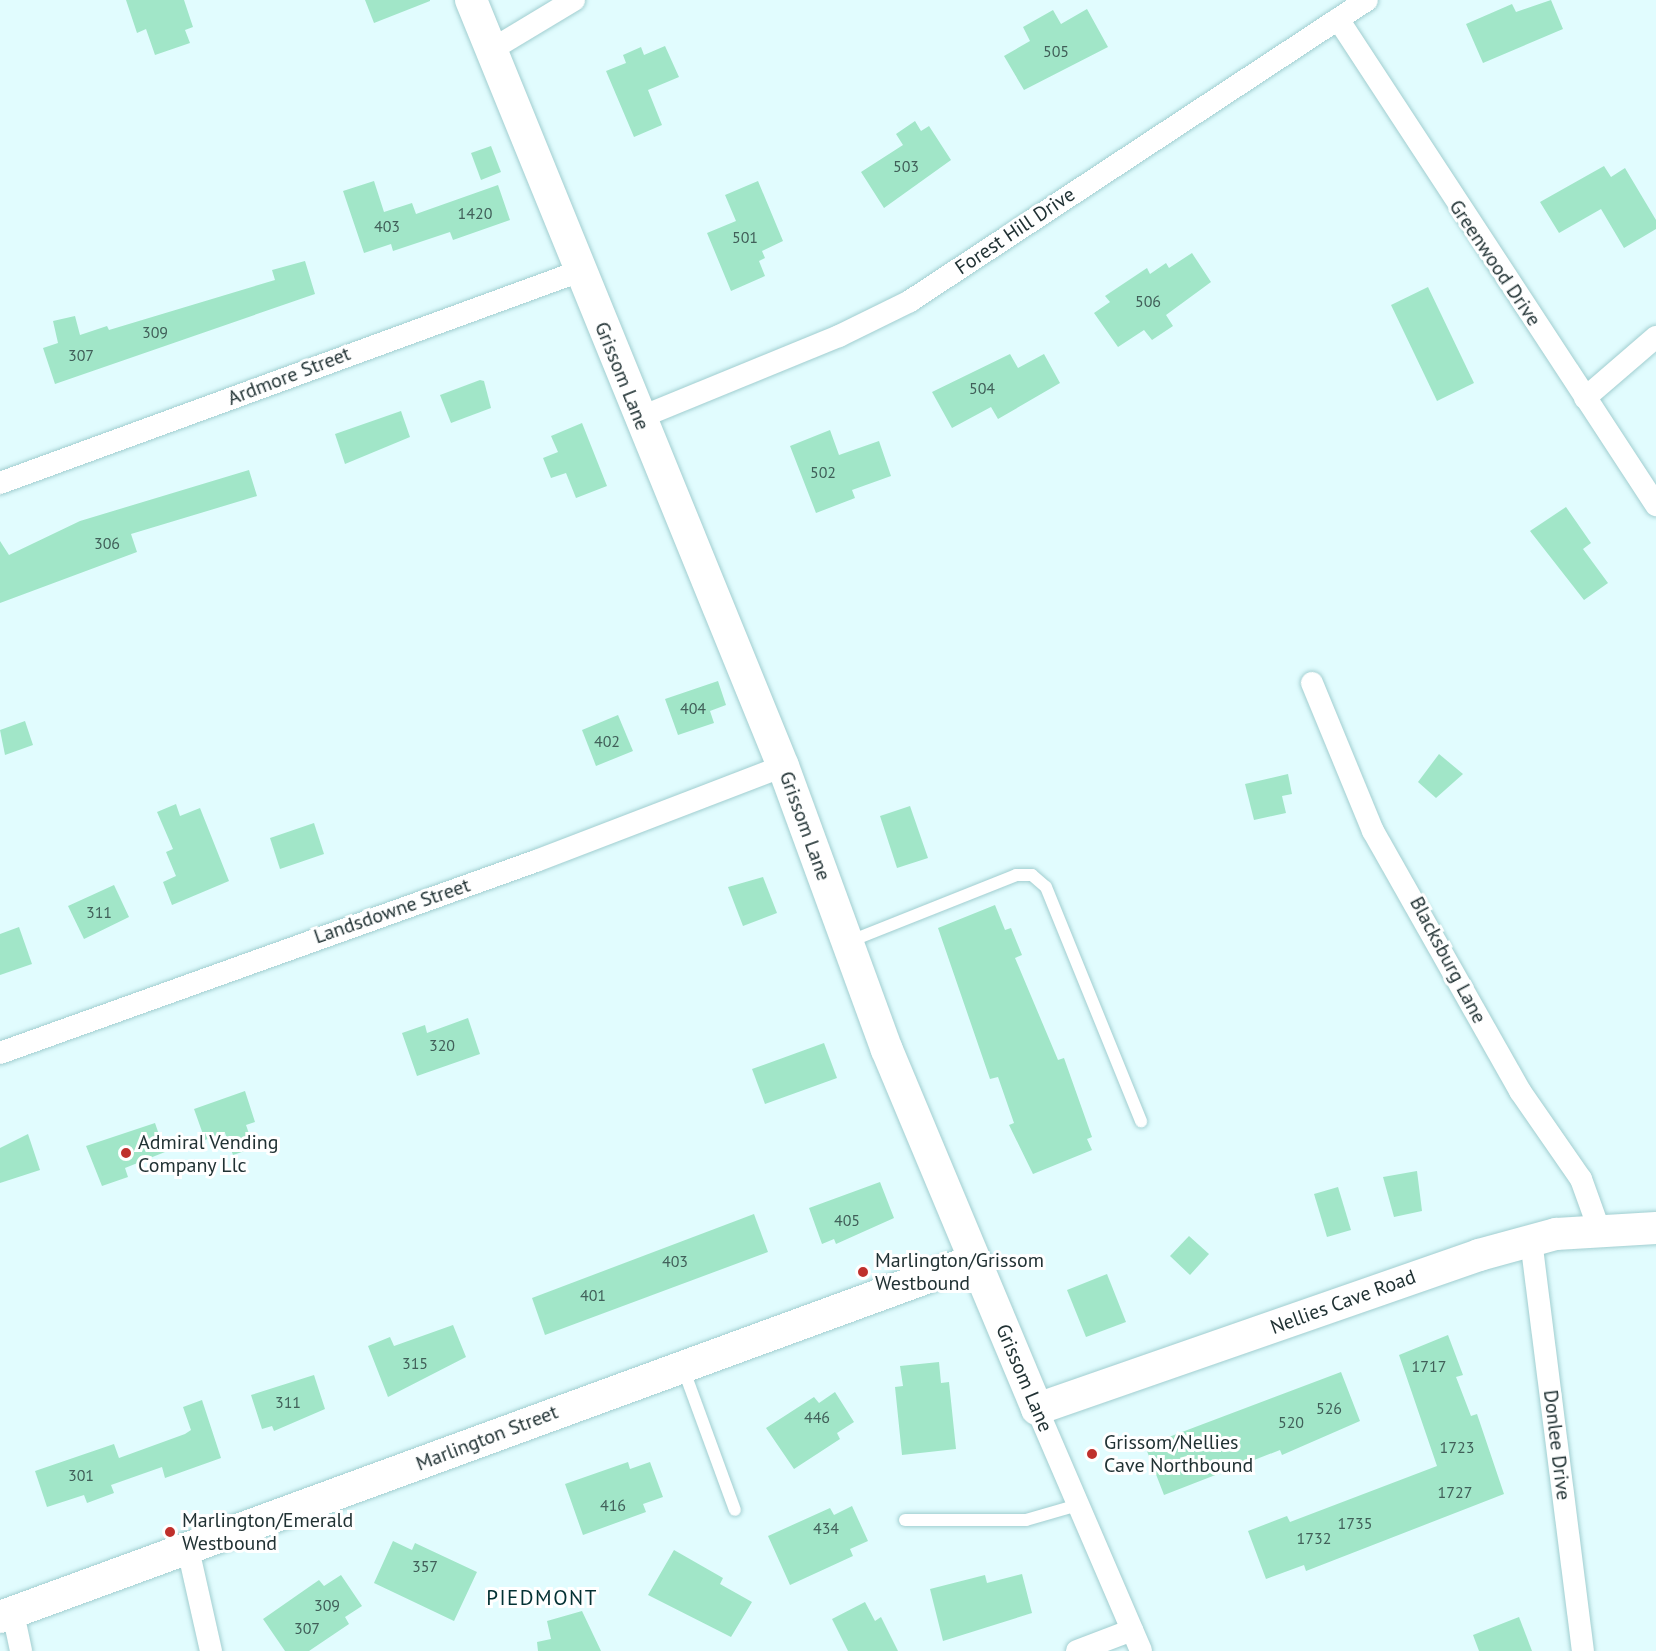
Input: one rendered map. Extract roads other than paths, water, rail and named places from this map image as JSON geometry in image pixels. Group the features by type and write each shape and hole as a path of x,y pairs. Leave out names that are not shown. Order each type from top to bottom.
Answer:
{"street":[{"name":"Grissom Lane","path":"471,0 639,418 783,766 847,942 975,1260 1141,1651"},
{"path":"491,50 574,0"},
{"name":"Forest Hill Drive","path":"639,418 839,336 910,301 1367,0"},
{"name":"Greenwood Drive","path":"1338,19 1656,505"},
{"name":"Ardmore Street","path":"0,483 580,271"},
{"path":"1585,398 1656,337"},
{"name":"Blacksburg Lane","path":"1312,683 1373,831 1520,1092 1581,1179 1599,1229"},
{"name":"Landsdowne Street","path":"0,1053 536,861 783,766"},
{"name":"Nellies Cave Road","path":"1037,1409 1532,1240 1599,1229 1656,1227"},
{"name":"Donlee Drive","path":"1532,1240 1583,1651"},
{"name":"Marlington Street","path":"6,1615 975,1260"},
{"path":"188,1549 211,1651"},
{"path":"6,1615 21,1651"},
{"path":"1077,1651 1132,1630"}],"lane":[{"path":"847,942 1016,875 1032,875 1046,887 1141,1121"},
{"path":"682,1366 735,1510"},
{"path":"905,1520 1026,1520 1078,1504"}],"place":[{"name":"Admiral Vending Company Llc","path":"126,1153"},
{"name":"Marlington/Grissom Westbound","path":"863,1272"},
{"name":"Grissom/Nellies Cave Northbound","path":"1092,1454"},
{"name":"Marlington/Emerald Westbound","path":"170,1532"}],"district":[{"name":"PIEDMONT","path":"542,1598"}]}
